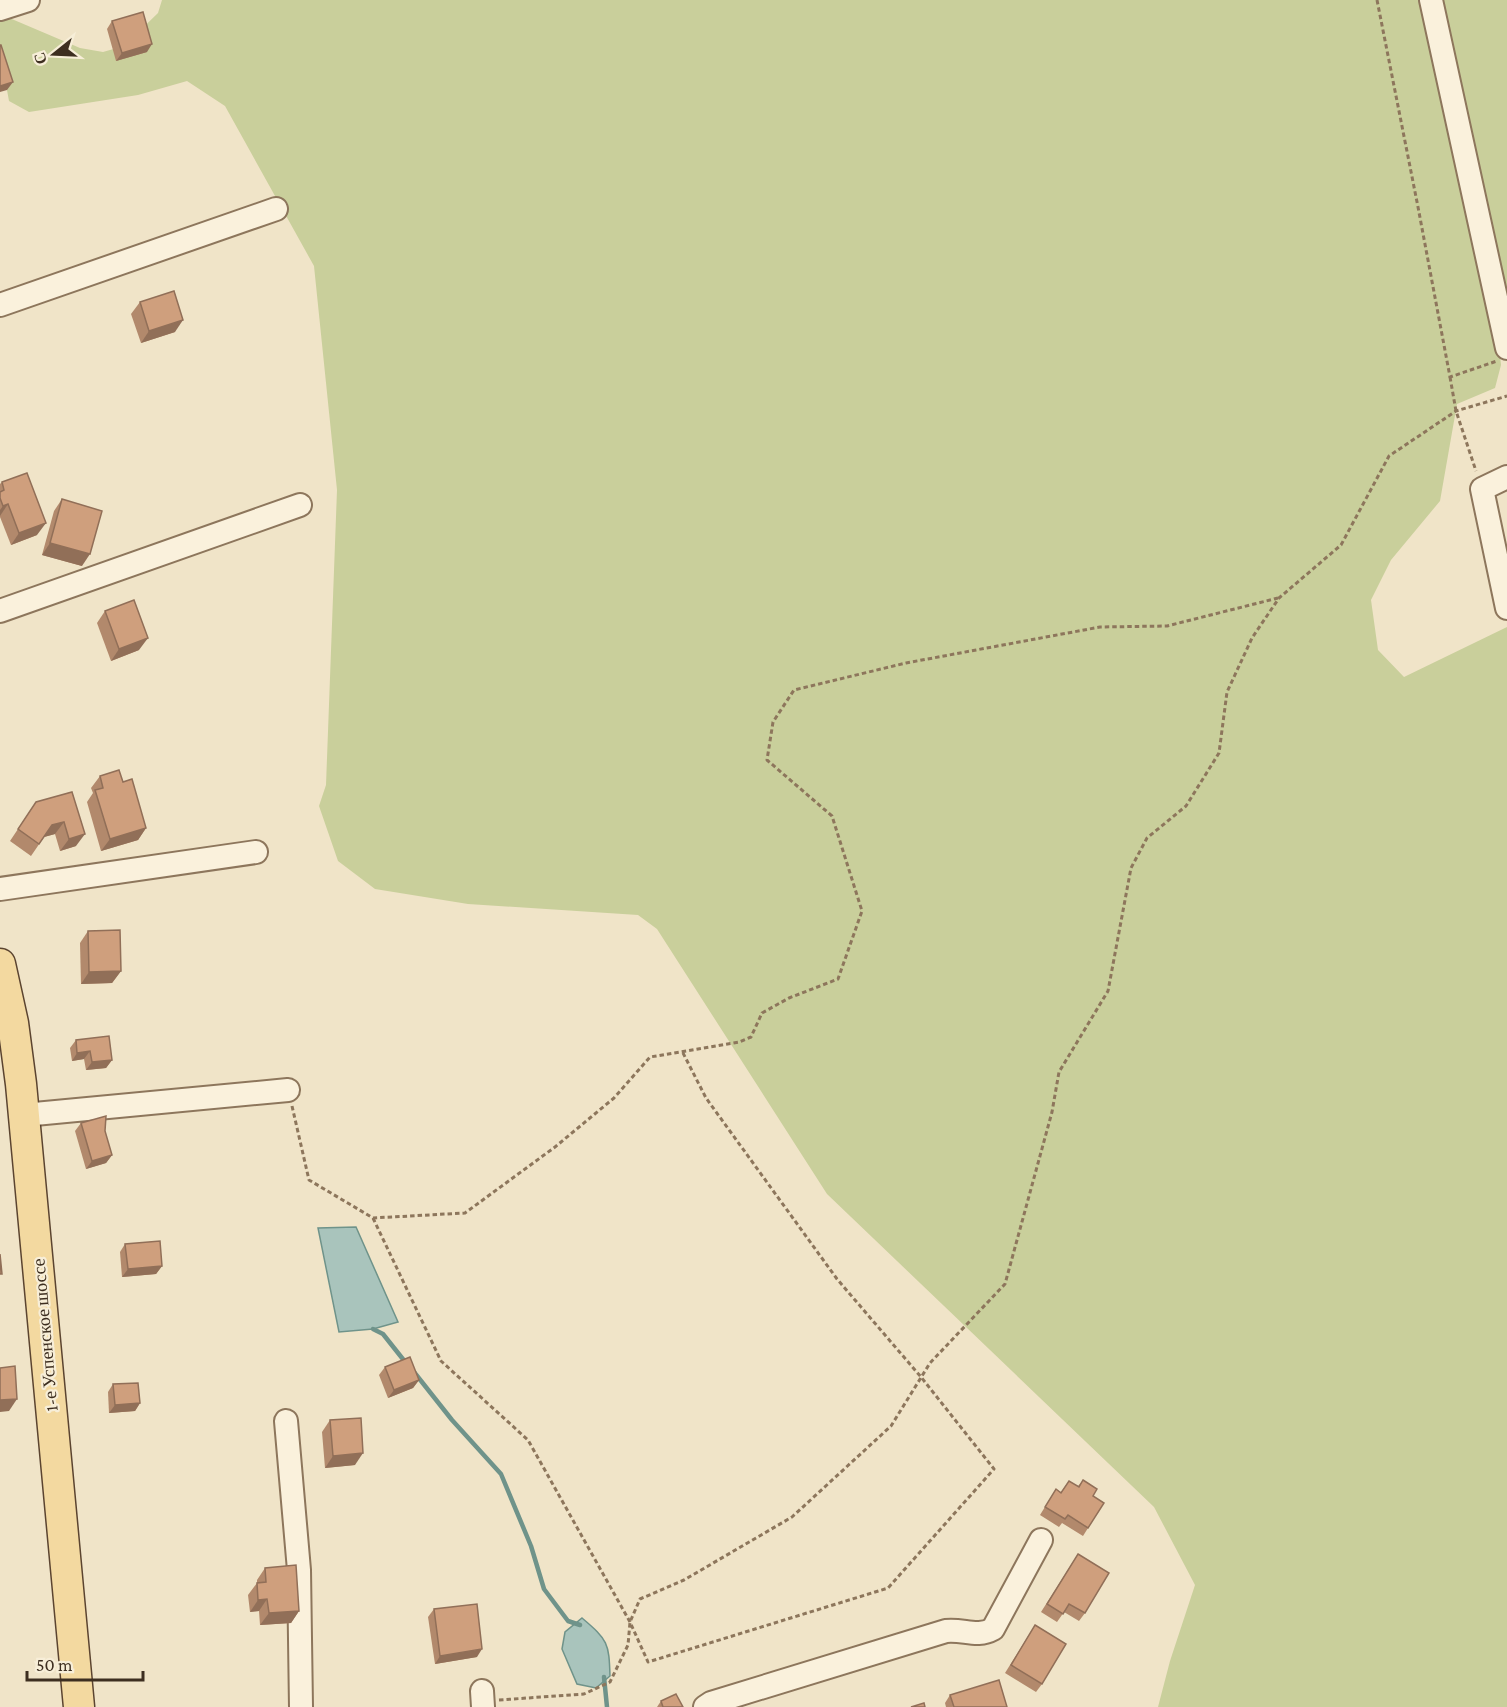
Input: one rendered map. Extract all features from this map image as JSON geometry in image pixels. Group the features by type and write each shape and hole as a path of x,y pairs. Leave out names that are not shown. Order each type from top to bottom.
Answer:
{"main road":[{"name":"1-е Успенское шоссе","path":"0,964 13,1023 24,1115 79,1707"}],"street":[{"path":"0,9 28,0"},
{"path":"1431,0 1502,355"},
{"path":"0,305 276,209"},
{"path":"1507,477 1482,489 1507,608"},
{"path":"0,611 300,505"},
{"path":"0,889 256,852"},
{"path":"24,1115 288,1090"},
{"path":"286,1421 299,1570 301,1707"},
{"path":"705,1707 711,1703 946,1631 957,1630 974,1635 985,1634 993,1629 1041,1540"}],"path":[{"path":"1377,0 1456,411 1482,489"},
{"path":"1450,377 1502,355"},
{"path":"483,1700 584,1695 610,1682 628,1645 630,1622 640,1599 684,1580 792,1517 891,1426 930,1363 1005,1284 1052,1112 1059,1072 1108,991 1131,868 1147,838 1186,806 1219,753 1227,692 1252,638 1279,598 1341,545 1389,456 1456,411 1507,396"},
{"path":"288,1090 309,1180 373,1218 465,1213 555,1146 614,1098 650,1057 739,1042 751,1037 762,1013 789,998 838,979 862,911 832,816 767,760 773,722 794,690 906,663 1100,627 1167,626 1279,598"},
{"path":"373,1218 441,1361 528,1440 630,1622 648,1662 888,1588 994,1469 921,1377 837,1279 706,1098 682,1052"}],"green space":[{"path":"162,0 1507,0 1507,352 1497,328 1501,365 1495,388 1457,404 1440,501 1391,560 1371,600 1378,650 1404,677 1507,627 1507,1707 1158,1707 1170,1661 1195,1585 1154,1507 827,1194 657,929 638,915 468,904 375,889 338,861 319,806 326,785 337,490 314,266 225,106 187,81 138,95 29,112 9,101 5,79 0,75 0,14 80,48 103,52 124,46 158,13"}],"water":[{"path":"356,1227 398,1322 373,1329 339,1332 318,1228"},
{"path":"582,1618 602,1637 608,1649 610,1676 596,1688 577,1684 562,1649 565,1632"}],"building":[{"path":"143,12 152,44 122,53 112,21"},
{"path":"0,45 13,82 0,86"},
{"path":"174,291 183,320 149,331 140,302"},
{"path":"27,473 46,523 19,533 8,504 3,506 0,492 4,490 2,482"},
{"path":"62,499 102,511 90,554 50,543"},
{"path":"134,600 148,638 119,649 105,611"},
{"path":"119,770 123,782 132,779 146,828 110,839 95,790 103,788 100,776"},
{"path":"72,792 85,834 69,839 64,822 52,825 39,844 18,829 36,802"},
{"path":"120,930 121,971 89,972 88,931"},
{"path":"109,1036 112,1060 92,1062 90,1051 77,1053 76,1040"},
{"path":"106,1116 105,1131 112,1155 92,1161 81,1123"},
{"path":"160,1241 162,1266 128,1269 125,1244"},
{"path":"410,1357 419,1380 394,1390 385,1367"},
{"path":"15,1366 17,1399 0,1400 0,1368"},
{"path":"138,1383 140,1403 115,1405 113,1384"},
{"path":"361,1418 363,1453 333,1456 330,1420"},
{"path":"1083,1480 1097,1489 1093,1496 1104,1503 1088,1528 1068,1515 1065,1519 1045,1507 1056,1489 1061,1493 1069,1481 1079,1487"},
{"path":"1078,1554 1109,1573 1085,1613 1069,1604 1063,1614 1047,1604"},
{"path":"296,1565 299,1611 269,1613 267,1599 258,1600 257,1583 266,1582 265,1568"},
{"path":"477,1604 482,1649 440,1656 434,1609"},
{"path":"1035,1625 1066,1644 1042,1684 1011,1665"},
{"path":"999,1680 1007,1707 954,1707 950,1695"},
{"path":"676,1694 683,1707 663,1707 661,1701"},
{"path":"924,1703 925,1707 911,1707"}],"waterway":[{"path":"373,1329 383,1334 406,1363"},
{"path":"414,1372 452,1420 501,1474 531,1546 544,1589 568,1621 580,1625"},
{"path":"604,1677 607,1707"}]}
